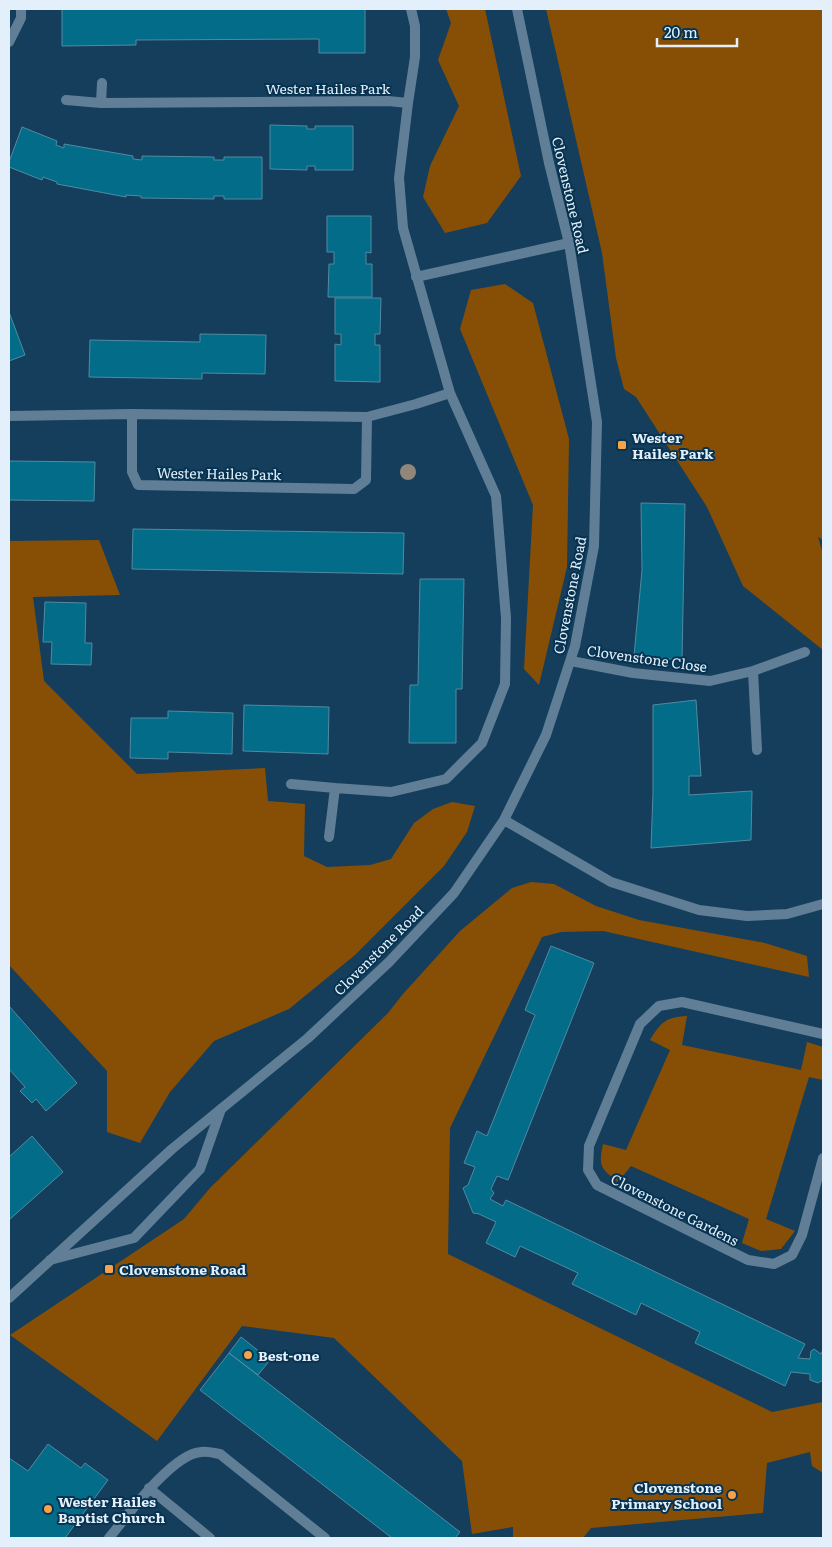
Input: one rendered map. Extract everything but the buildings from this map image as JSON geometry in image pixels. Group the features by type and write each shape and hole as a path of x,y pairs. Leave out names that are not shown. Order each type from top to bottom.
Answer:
{"street":[{"path":"9,42 22,18 21,9"},
{"path":"408,103 416,57 415,26 411,9"},
{"name":"Clovenstone Road","path":"9,1298 172,1148 308,1038 389,962 454,893 504,820 546,735 576,646 594,546 598,422 569,244 549,163 517,9"},
{"path":"101,103 102,82"},
{"name":"Wester Hailes Park","path":"66,100 101,103 388,101 408,103 399,178 403,228 450,393 496,496 506,618 505,684 482,743 446,779 391,792 290,784"},
{"path":"416,277 569,244"},
{"path":"9,416 132,414 367,417 450,393"},
{"name":"Wester Hailes Park","path":"132,414 132,472 138,485 354,489 366,480 367,417"},
{"name":"Clovenstone Close","path":"571,661 632,673 710,681 753,671 805,652"},
{"path":"753,671 757,750"},
{"path":"329,837 335,788"},
{"path":"504,820 611,882 699,910 747,916 787,914 823,904"},
{"name":"Clovenstone Gardens","path":"823,1034 682,1002 658,1006 640,1024 589,1146 588,1170 597,1185 748,1260 774,1264 792,1255 796,1249 802,1235 823,1158"},
{"path":"49,1261 134,1238 200,1168 221,1109"},
{"path":"109,1538 150,1488 178,1462 199,1452 220,1454 325,1538"},
{"path":"150,1488 210,1538"}],"shaded area":[{"path":"446,9 485,9 521,176 487,223 445,233 423,197 430,166 459,106 438,60 451,23"},
{"path":"546,9 823,9 823,540 818,537 823,554 823,650 743,586 707,507 636,397 624,389 616,358 602,253"},
{"path":"505,284 533,303 569,439 567,567 539,685 524,669 533,505 460,329 471,290"},
{"path":"99,540 120,595 33,597 44,681 137,774 265,768 268,801 305,804 304,856 327,867 370,865 391,859 414,823 433,809 452,802 475,806 467,832 444,866 355,955 289,1009 214,1041 170,1092 140,1143 107,1132 107,1071 9,965 9,541"},
{"path":"531,882 554,884 596,906 639,920 765,943 807,956 809,977 603,931 561,932 542,937 450,1128 448,1254 772,1412 823,1402 823,1473 812,1466 810,1452 767,1463 763,1513 591,1528 583,1538 513,1538 513,1527 472,1534 462,1461 334,1338 242,1326 157,1441 10,1335 184,1219 210,1188 388,1013 460,931 512,888"},
{"path":"687,1016 682,1045 801,1070 807,1042 823,1047 823,1080 809,1077 766,1219 795,1231 781,1249 761,1251 742,1243 749,1219 631,1166 618,1182 602,1166 603,1144 626,1150 670,1050 650,1040 657,1029 669,1019"}],"place":[{"name":"Wester Hailes Park","path":"622,445"},
{"name":"Clovenstone Road","path":"109,1269"},
{"name":"Best-one","path":"248,1355"},
{"name":"Clovenstone Primary School","path":"732,1495"},
{"name":"Wester Hailes Baptist Church","path":"48,1509"}]}
